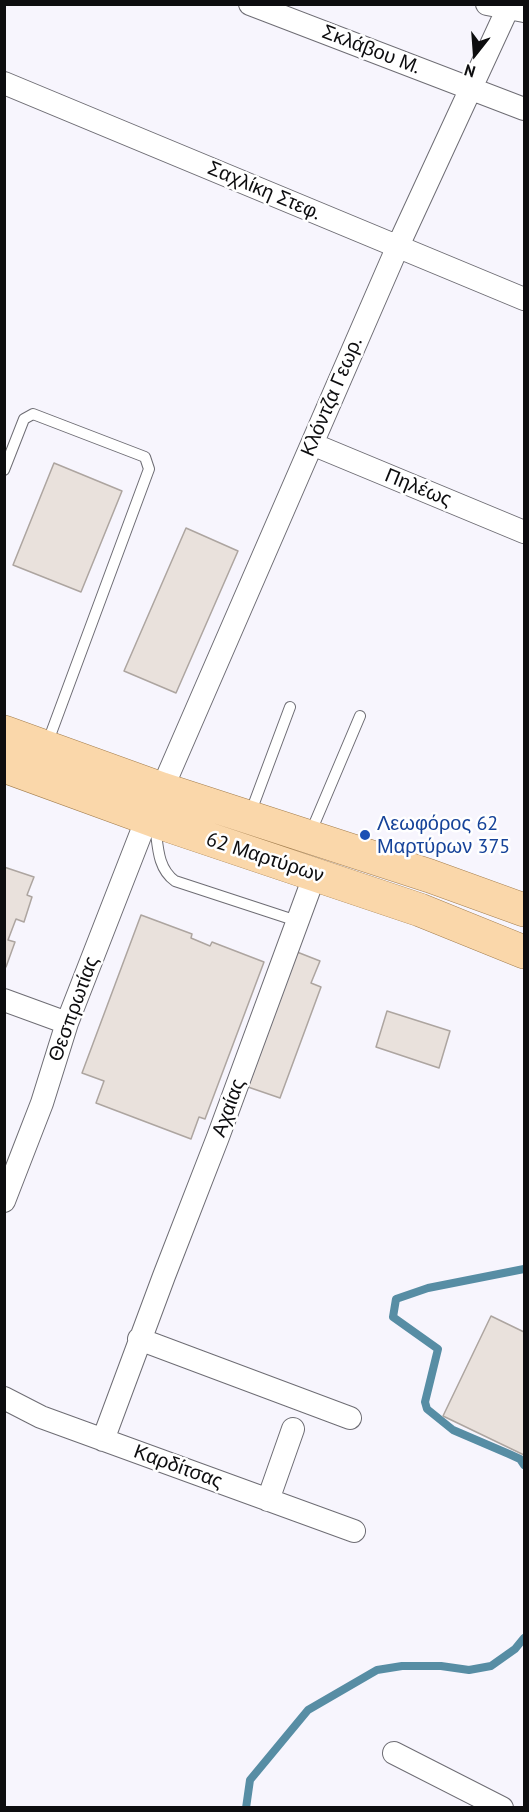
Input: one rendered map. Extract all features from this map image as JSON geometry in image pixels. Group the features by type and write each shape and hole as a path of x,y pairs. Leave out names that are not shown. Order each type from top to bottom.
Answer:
{"main road":[{"name":"62 Μαρτύρων","path":"4,732 162,789 430,876 525,910"},
{"name":"62 Μαρτύρων","path":"4,766 151,820 420,909 525,952"}],"street":[{"name":"Σκλάβου Μ.","path":"250,4 525,109"},
{"name":"Κλόντζα Γεωρ.","path":"162,789 398,246 507,8"},
{"name":"Σαχλίκη Στεφ.","path":"4,83 525,299"},
{"name":"Πηλέως","path":"312,444 525,532"},
{"name":"Θεσπρωτίας","path":"4,1201 42,1103 67,1023 151,820"},
{"name":"Αχαίας","path":"102,1440 218,1137 315,874"},
{"path":"4,1000 67,1023"},
{"path":"139,1339 350,1418"},
{"name":"Καρδίτσας","path":"4,1398 41,1416 102,1440 354,1532"},
{"path":"268,1500 293,1429"},
{"path":"394,1753 502,1808"}],"lane":[{"path":"4,470 24,419 33,414 145,457 149,469 45,747"},
{"path":"248,817 290,707"},
{"path":"309,837 360,716"},
{"path":"151,820 167,876 175,881 297,921"}],"building":[{"path":"54,463 122,491 81,592 13,565"},
{"path":"186,528 238,551 176,693 124,671"},
{"path":"4,867 34,877 27,895 32,897 24,922 16,919 8,940 15,942 6,967 4,967"},
{"path":"141,915 192,934 191,938 210,946 212,942 264,962 205,1119 199,1117 191,1139 96,1103 104,1081 82,1073"},
{"path":"297,952 320,961 311,983 321,987 280,1098 248,1087"},
{"path":"387,1011 450,1031 439,1068 376,1047"},
{"path":"491,1316 524,1332 524,1455 443,1416"}],"waterway":[{"path":"524,1269 428,1288 396,1299 393,1317 438,1349 425,1402 427,1409 453,1430 520,1459 524,1465"},
{"path":"246,1808 250,1780 308,1710 377,1670 402,1666 441,1666 469,1670 491,1666 515,1649 524,1638"}],"place":[{"name":"Λεωφόρος 62 Μαρτύρων 375","path":"365,835"}]}
